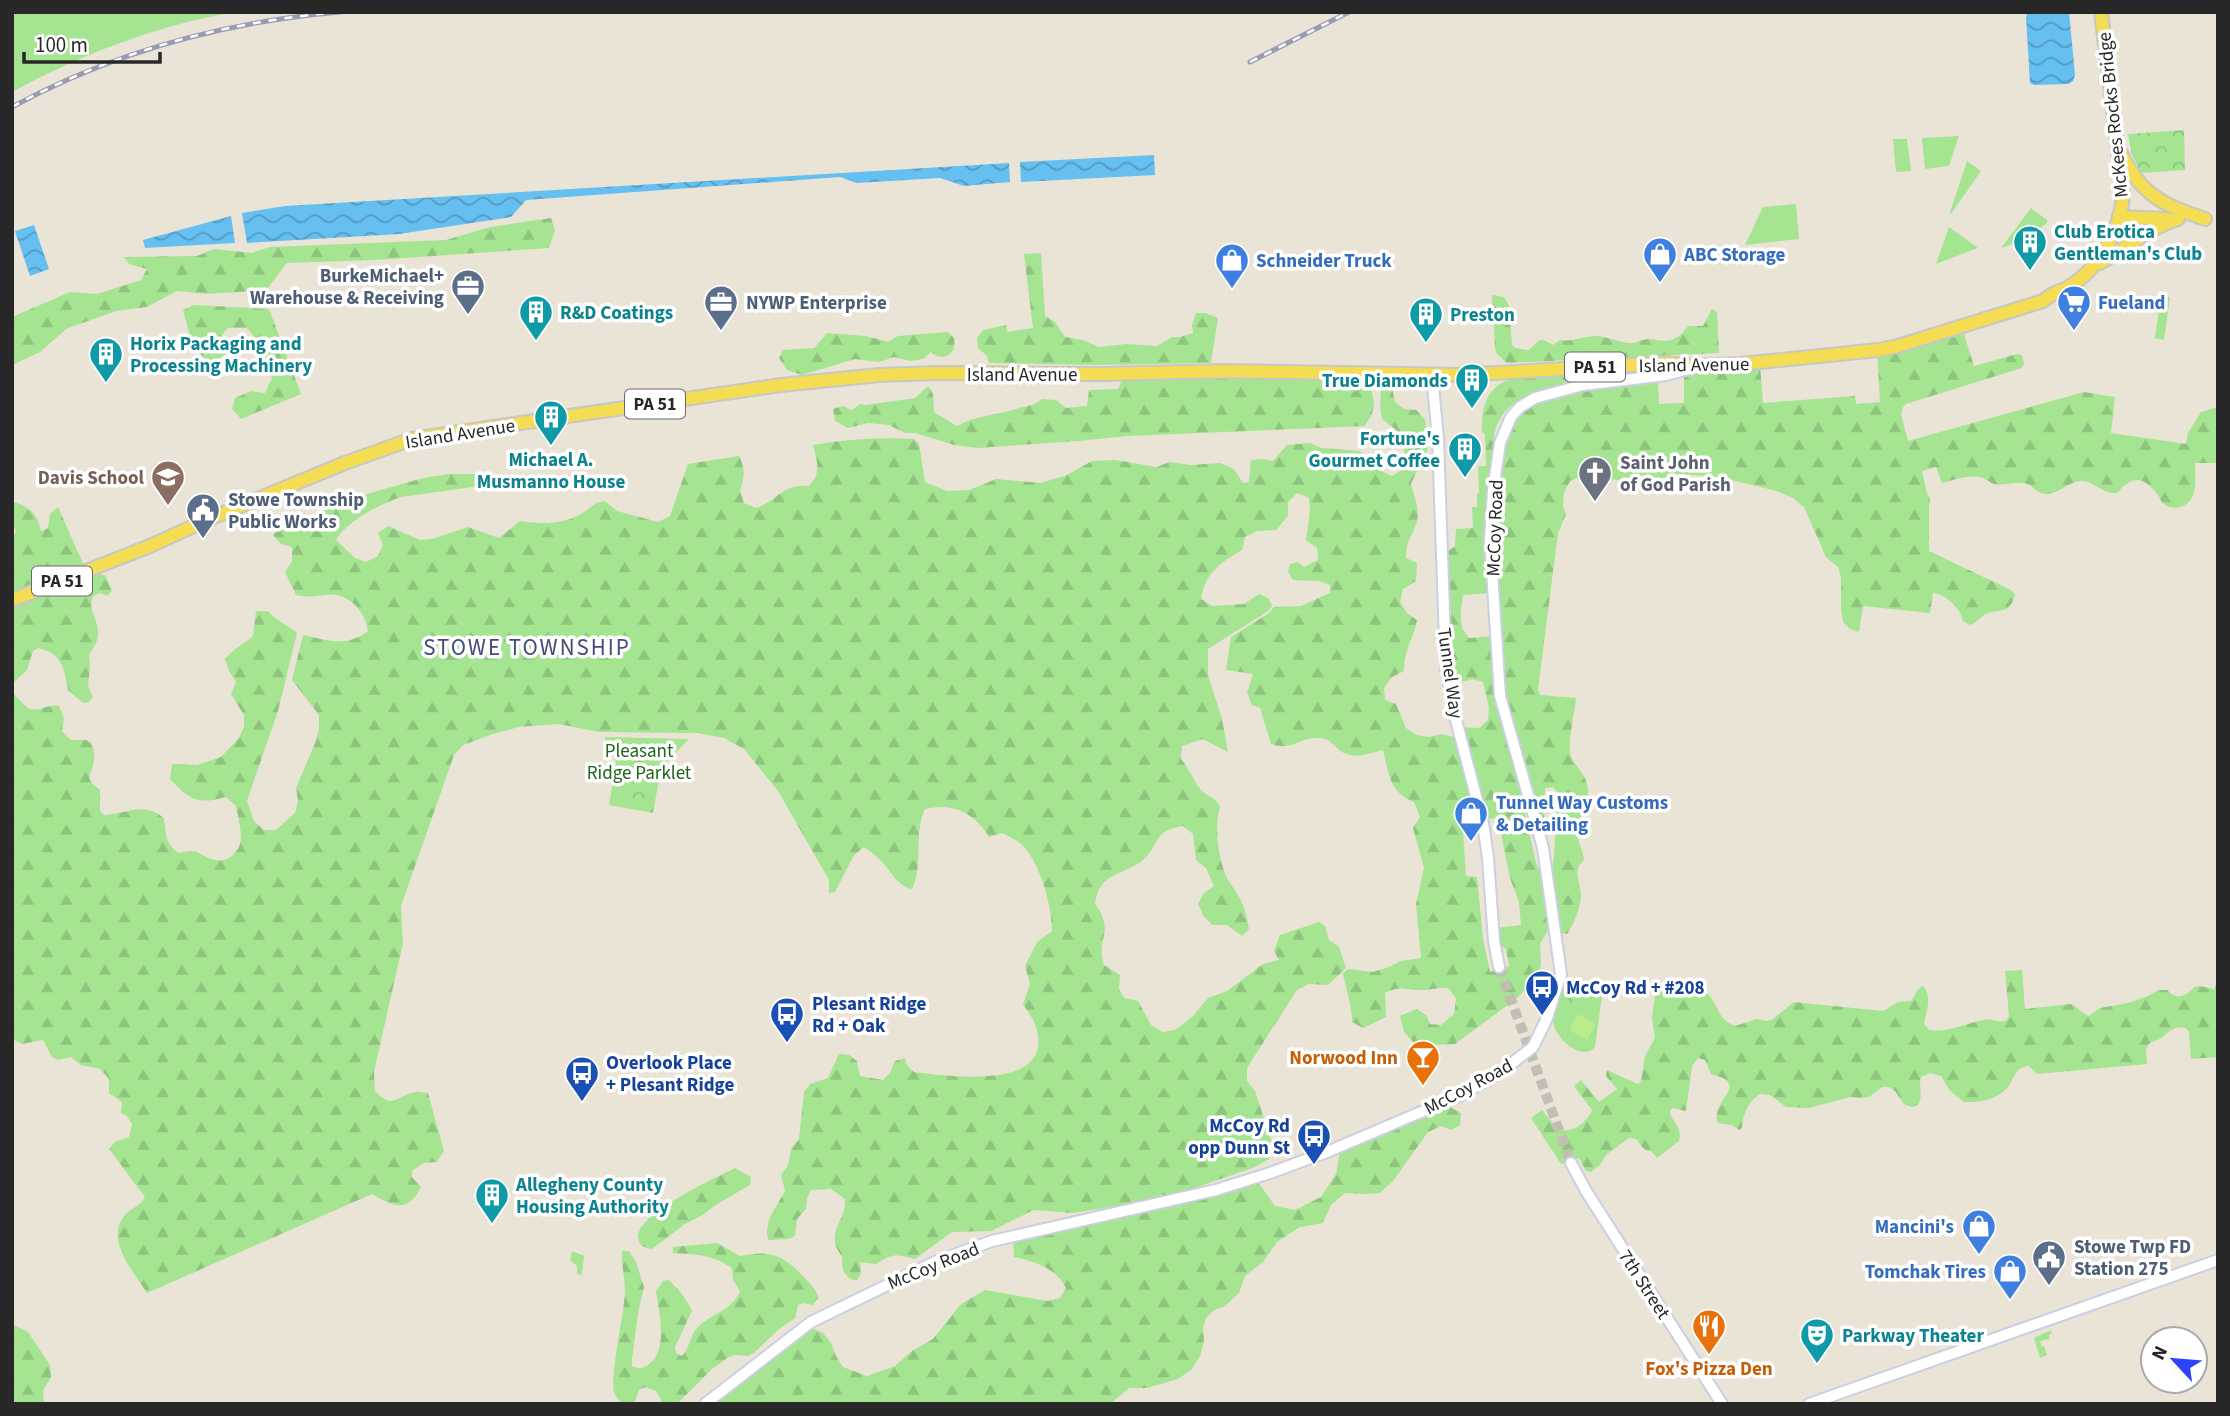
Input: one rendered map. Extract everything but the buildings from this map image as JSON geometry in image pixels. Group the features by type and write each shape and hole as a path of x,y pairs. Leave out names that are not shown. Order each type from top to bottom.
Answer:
{"main road":[{"name":"McKees Rocks Bridge","path":"2101,12 2123,193 2119,217"},
{"path":"2115,137 2131,173 2148,193 2170,207 2212,219"},
{"path":"2119,217 2212,219"},
{"name":"Island Avenue","path":"12,600 150,546 345,463 412,439 781,385 879,375 936,373 1152,374 1222,371 1432,375 1527,372 1658,363 1697,366 1782,360 1898,346 2043,301 2067,289 2109,246 2119,217"},
{"path":"2090,268 2118,253 2152,229 2178,219"},
{"name":"Island Avenue","path":"2057,292 2061,284 2093,255 2103,242 2110,240"}],"street":[{"name":"McCoy Road","path":"705,1404 811,1322 937,1261 992,1241 1216,1190 1270,1173 1327,1152 1461,1095 1507,1068 1533,1047 1547,1018 1561,967 1543,848 1500,696 1490,539 1500,443 1511,416 1535,398 1583,384 1666,375 1697,366"},
{"name":"Tunnel Way","path":"1432,375 1438,439 1446,669 1482,823 1499,967"},
{"name":"7th Street","path":"1571,1163 1591,1199 1722,1404"},
{"path":"1809,1404 2218,1260"}],"green space":[{"path":"12,12 234,12 177,25 120,43 64,66 12,92"},
{"path":"2184,130 2185,170 2141,173 2132,155 2128,134"},
{"path":"1959,136 1949,166 1925,169 1922,138"},
{"path":"1893,139 1907,139 1911,171 1896,172"},
{"path":"1967,161 1981,171 1951,214 1950,212"},
{"path":"1796,204 1799,239 1745,245 1763,207"},
{"path":"2031,208 2047,220 2047,223 2024,240 2001,248"},
{"path":"551,218 555,230 549,248 287,263 266,290 207,294 177,291 147,307 116,311 66,329 40,352 12,365 12,317 70,292 97,294 141,280 147,269 129,264 124,257 197,256 214,249 252,253 270,247 446,240 490,227"},
{"path":"1949,227 1978,248 1936,264"},
{"path":"1041,253 1045,316 1055,322 1065,337 1083,340 1099,347 1126,344 1157,346 1172,337 1193,333 1192,325 1196,313 1205,313 1218,318 1211,363 989,363 987,356 978,348 977,338 983,330 1006,325 1007,332 1033,328 1024,254"},
{"path":"1492,295 1504,297 1509,306 1512,345 1515,348 1528,350 1541,340 1553,345 1560,340 1597,336 1629,343 1647,339 1671,340 1688,326 1703,326 1712,309 1717,312 1719,353 1507,363 1497,354 1495,348"},
{"path":"2161,296 2170,297 2164,340 2155,338"},
{"path":"194,305 269,309 301,394 241,419 232,409 235,398 251,391 265,393 272,378 259,362 259,343 247,328 228,328 221,336 229,352 211,364 193,347 183,310"},
{"path":"1962,328 1974,366 2017,354 2022,355 2024,364 2022,368 1906,404 1901,414 1908,441 2084,392 2115,397 2111,433 2186,444 2188,433 2201,412 2218,407 2218,463 2195,463 2193,495 2186,504 2176,508 2165,505 2152,488 2138,480 2128,483 2117,493 2107,492 2082,481 2046,494 2025,483 2001,485 1980,477 1965,477 1942,483 1936,467 1922,471 1930,498 1929,551 2011,590 2015,594 2013,601 2006,609 1984,615 1970,625 1963,621 1952,603 1933,593 1930,613 1863,606 1859,632 1850,629 1843,622 1838,567 1826,557 1804,507 1793,498 1777,491 1719,477 1679,474 1643,483 1582,476 1570,481 1564,493 1563,506 1566,514 1558,533 1538,689 1540,695 1576,698 1570,753 1583,774 1588,792 1577,832 1584,860 1577,873 1581,896 1579,906 1567,934 1559,933 1549,884 1554,857 1558,793 1553,787 1545,788 1544,822 1539,828 1500,697 1493,493 1510,421 1528,403 1557,393 1658,379 1659,404 1684,403 1684,374 1698,369 1760,365 1763,403 1855,396 1856,404 1880,402 1877,352"},
{"path":"948,332 954,338 954,348 945,357 931,352 923,359 910,361 894,357 879,362 855,359 802,375 787,370 779,358 783,350 814,348 827,333 866,336 888,342 898,336"},
{"path":"1583,373 1593,377 1542,389 1513,404 1502,415 1496,430 1494,448 1498,450 1490,593 1463,595 1461,618 1465,633 1469,638 1494,636 1510,745 1536,863 1548,886 1552,923 1540,944 1541,965 1536,978 1516,999 1455,1044 1414,1043 1404,1032 1400,1016 1417,1009 1426,1015 1430,1024 1441,1025 1454,1014 1456,998 1448,988 1390,991 1385,993 1386,1017 1363,1028 1352,1022 1343,973 1348,969 1373,972 1401,961 1421,958 1416,904 1424,868 1413,828 1420,817 1414,802 1399,793 1391,781 1383,750 1364,755 1349,755 1321,738 1284,746 1271,744 1260,708 1252,705 1247,693 1253,674 1226,670 1231,637 1274,607 1301,606 1330,593 1330,585 1319,581 1293,580 1288,572 1290,564 1298,562 1304,567 1318,560 1317,548 1306,540 1310,514 1309,498 1297,493 1288,502 1288,516 1276,530 1257,531 1245,537 1242,550 1220,564 1206,582 1201,599 1212,606 1244,604 1259,594 1268,598 1272,606 1208,649 1208,675 1222,719 1228,752 1203,739 1182,746 1181,759 1200,789 1220,806 1217,833 1221,862 1243,905 1249,929 1242,936 1227,925 1212,925 1204,916 1198,904 1204,893 1214,886 1206,868 1196,860 1193,834 1183,826 1166,831 1142,861 1106,880 1097,894 1095,904 1104,922 1104,965 1120,975 1119,989 1124,998 1138,1001 1151,1025 1163,1032 1175,1030 1193,1016 1208,998 1227,991 1263,964 1279,960 1274,951 1280,935 1319,922 1325,926 1329,940 1339,947 1346,968 1328,985 1309,984 1297,990 1247,1068 1247,1081 1255,1091 1273,1146 1269,1159 1255,1167 1166,1198 1073,1213 1034,1210 991,1231 952,1232 915,1259 894,1256 876,1264 860,1262 861,1274 857,1280 849,1278 845,1273 835,1240 845,1199 831,1189 811,1190 806,1209 797,1219 795,1236 768,1240 769,1221 785,1191 781,1175 788,1165 791,1149 799,1139 804,1092 810,1084 828,1078 839,1054 849,1055 857,1061 860,1076 883,1080 890,1073 895,1061 905,1058 907,1065 914,1072 973,1077 1015,1071 1030,1062 1038,1048 1035,1024 1023,1004 1030,984 1025,966 1037,942 1052,931 1051,921 1039,872 1028,852 1015,839 1002,833 989,837 970,816 953,808 925,809 921,819 916,879 912,889 902,884 864,847 854,855 835,892 829,893 829,880 778,791 744,749 724,738 697,733 599,732 559,724 519,727 463,745 454,755 401,906 403,943 374,1072 375,1091 387,1100 395,1100 416,1092 428,1093 444,1151 437,1162 424,1163 412,1171 412,1177 421,1187 416,1196 405,1204 393,1204 372,1194 147,1293 119,1246 119,1226 124,1216 145,1197 109,1149 115,1142 129,1137 132,1124 127,1116 121,1113 122,1102 109,1093 109,1079 100,1069 81,1065 71,1057 58,1060 52,1057 43,1040 22,1044 12,1039 12,692 30,709 59,706 64,718 62,731 71,740 86,740 92,743 94,759 90,780 100,790 100,811 104,815 149,810 164,818 166,834 174,850 179,853 195,852 215,860 224,860 232,856 240,844 241,831 236,806 226,797 208,801 189,796 170,779 172,764 197,765 221,757 239,738 244,727 244,715 231,694 236,682 225,659 253,636 256,611 268,611 297,633 278,711 247,801 254,821 264,830 276,830 295,813 298,801 296,788 319,728 319,715 292,680 303,635 344,641 352,640 368,631 362,613 354,603 342,597 296,595 285,572 292,561 292,547 281,544 273,535 282,526 296,527 339,502 423,478 449,474 486,474 489,480 487,485 393,500 356,520 336,540 355,558 366,562 378,556 383,545 378,533 388,526 420,540 432,539 468,527 499,538 520,521 559,522 605,501 617,511 658,522 670,516 688,464 739,456 744,474 740,491 744,503 756,508 786,490 809,486 817,471 813,445 863,439 914,439 919,444 925,482 947,491 969,490 996,479 1040,483 1065,476 1092,461 1115,460 1157,467 1169,462 1191,465 1220,463 1234,469 1243,483 1249,482 1251,460 1273,461 1287,445 1310,443 1322,448 1360,451 1379,470 1392,476 1402,470 1406,459 1400,433 1382,419 1381,385 1392,387 1395,402 1404,409 1416,410 1425,419 1428,443 1425,464 1416,473 1411,484 1418,514 1406,558 1417,563 1416,581 1403,589 1400,602 1407,613 1417,620 1405,658 1404,671 1392,677 1384,688 1385,700 1396,704 1406,728 1416,735 1429,737 1441,734 1459,738 1473,815 1463,831 1466,876 1477,877 1483,939 1490,972 1509,966 1506,949 1496,943 1496,928 1521,925 1519,902 1510,878 1498,819 1483,818 1460,727 1479,728 1488,720 1489,708 1483,682 1472,679 1451,685 1444,554 1455,546 1456,529 1473,528 1472,507 1477,507 1479,493 1478,466 1486,466 1485,434 1482,432 1483,410 1490,395 1500,384 1513,378"},
{"path":"1124,375 1366,375 1374,407 1364,426 1128,436 978,448 905,433 889,425 868,423 848,428 835,421 833,409 843,406 852,410 860,404 915,398 928,386 933,394 934,412 957,426 1033,405 1042,399 1056,400 1066,408 1087,406 1089,390 1118,389"},
{"path":"12,502 32,512 41,531 48,528 50,514 58,507 85,568 12,597 12,543 16,531 12,520"},
{"path":"93,573 105,575 112,590 108,596 100,593 94,595 92,602 98,628 98,636 89,654 88,686 93,697 89,702 83,703 68,690 63,668 57,658 38,648 33,651 27,670 12,684 12,604"},
{"name":"Pleasant Ridge Parklet","path":"604,737 689,739 661,768 653,813 609,805 616,762"},
{"path":"2022,970 2025,1009 2071,1004 2089,1016 2100,1008 2128,1003 2158,990 2167,990 2177,996 2188,993 2194,987 2214,989 2218,979 2218,1057 2191,1059 2189,1032 2186,1028 2178,1027 2148,1045 2147,1064 2037,1074 2029,1066 2024,1067 2018,1070 2006,1089 1996,1097 1977,1102 1964,1102 1950,1091 1941,1076 1930,1073 1921,1077 1920,1101 1918,1105 1911,1107 1904,1104 1889,1087 1882,1087 1869,1097 1850,1097 1809,1108 1786,1107 1770,1095 1760,1094 1749,1104 1739,1130 1732,1125 1718,1123 1718,1109 1730,1087 1729,1083 1711,1074 1705,1060 1698,1058 1692,1066 1686,1111 1673,1108 1670,1110 1678,1127 1679,1141 1657,1158 1636,1139 1629,1138 1606,1155 1600,1165 1591,1172 1586,1171 1579,1158 1561,1164 1531,1118 1542,1110 1558,1130 1574,1129 1583,1123 1592,1110 1574,1086 1581,1080 1599,1102 1617,1089 1606,1076 1607,1070 1638,1084 1641,1081 1645,1056 1655,1038 1652,1018 1656,986 1707,993 1722,1016 1735,1026 1757,1019 1773,1019 1794,1002 1883,1011 1898,1002 1911,1001 1923,986 1928,995 1924,1024 1929,1030 1936,1031 1977,1021 2006,1021 2009,1016 2005,971"},
{"path":"1565,982 1603,988 1595,1047 1589,1051 1583,1052 1569,1046 1554,1027 1554,1011"},
{"path":"1567,989 1591,993 1592,1000 1575,1004 1566,1002"},
{"path":"1578,1014 1596,1024 1587,1040 1569,1030"},
{"path":"1443,1103 1461,1113 1460,1125 1451,1130 1441,1126 1428,1132 1393,1181 1380,1193 1345,1193 1331,1205 1323,1223 1300,1227 1277,1242 1263,1262 1245,1276 1239,1293 1224,1307 1214,1310 1206,1318 1200,1356 1192,1369 1178,1379 1147,1388 1129,1388 1110,1404 707,1404 796,1336 812,1328 823,1333 831,1343 843,1367 867,1376 895,1366 912,1351 933,1339 961,1304 985,1290 1048,1301 1060,1298 1066,1288 1062,1281 1044,1266 1014,1257 1013,1238 1258,1182 1275,1206 1295,1210 1321,1197 1336,1174 1341,1146"},
{"path":"735,1168 751,1177 750,1185 685,1224 652,1249 641,1245 639,1231 660,1210 693,1189"},
{"path":"717,1243 740,1256 759,1253 781,1258 805,1278 819,1297 812,1305 798,1305 795,1318 754,1353 729,1357 712,1369 677,1404 660,1404 661,1399 656,1391 645,1387 639,1390 634,1404 622,1404 613,1388 625,1290 622,1251 629,1251 636,1262 644,1287 632,1359 632,1366 640,1368 648,1365 659,1350 661,1331 656,1291 663,1281 669,1280 673,1284 692,1311 675,1347 676,1353 682,1356 698,1327 736,1298 740,1291 733,1280 732,1268 704,1256 673,1253 673,1247"},
{"path":"572,1251 584,1256 582,1275 577,1274 577,1266 570,1260"},
{"path":"12,1324 28,1332 50,1365 51,1378 43,1390 44,1404 12,1404"},
{"path":"2051,1330 2050,1339 2040,1341 2047,1355 2040,1358 2034,1338"}],"water":[{"path":"2028,12 2069,12 2075,75 2073,81 2068,84 2030,83 2026,17"},
{"path":"1154,155 1155,175 1021,182 1020,162"},
{"path":"1009,163 1010,182 964,186 940,178 857,183 840,177 526,200 511,217 399,234 247,243 242,213 285,206"},
{"path":"231,216 235,243 145,248 143,240"},
{"path":"34,225 49,269 30,276 15,231"}],"tunnel":[{"path":"1499,967 1571,1163"}],"railway":[{"path":"12,107 90,70 171,42 254,23 340,12"},
{"path":"1250,62 1349,12"}],"place":[{"name":"Club Erotica Gentleman's Club","path":"2030,272"},
{"name":"ABC Storage","path":"1660,284"},
{"name":"Schneider Truck","path":"1232,290"},
{"name":"BurkeMichael+ Warehouse & Receiving","path":"468,316"},
{"name":"NYWP Enterprise","path":"721,332"},
{"name":"Fueland","path":"2074,332"},
{"name":"R&D Coatings","path":"536,342"},
{"name":"Preston","path":"1426,344"},
{"name":"Horix Packaging and Processing Machinery","path":"106,384"},
{"name":"True Diamonds","path":"1472,410"},
{"name":"Michael A. Musmanno House","path":"551,447"},
{"name":"Fortune's Gourmet Coffee","path":"1465,479"},
{"name":"Saint John of God Parish","path":"1595,503"},
{"name":"Davis School","path":"168,507"},
{"name":"Stowe Township Public Works","path":"203,540"},
{"name":"Tunnel Way Customs & Detailing","path":"1471,843"},
{"name":"McCoy Rd + #208","path":"1542,1017"},
{"name":"Plesant Ridge Rd + Oak","path":"787,1044"},
{"name":"Norwood Inn","path":"1423,1087"},
{"name":"Overlook Place + Plesant Ridge","path":"582,1103"},
{"name":"McCoy Rd opp Dunn St","path":"1314,1166"},
{"name":"Allegheny County Housing Authority","path":"492,1225"},
{"name":"Mancini's","path":"1979,1256"},
{"name":"Stowe Twp FD Station 275","path":"2049,1287"},
{"name":"Tomchak Tires","path":"2010,1301"},
{"name":"Fox's Pizza Den","path":"1709,1356"},
{"name":"Parkway Theater","path":"1817,1365"}],"district":[{"name":"STOWE TOWNSHIP","path":"527,647"}]}
